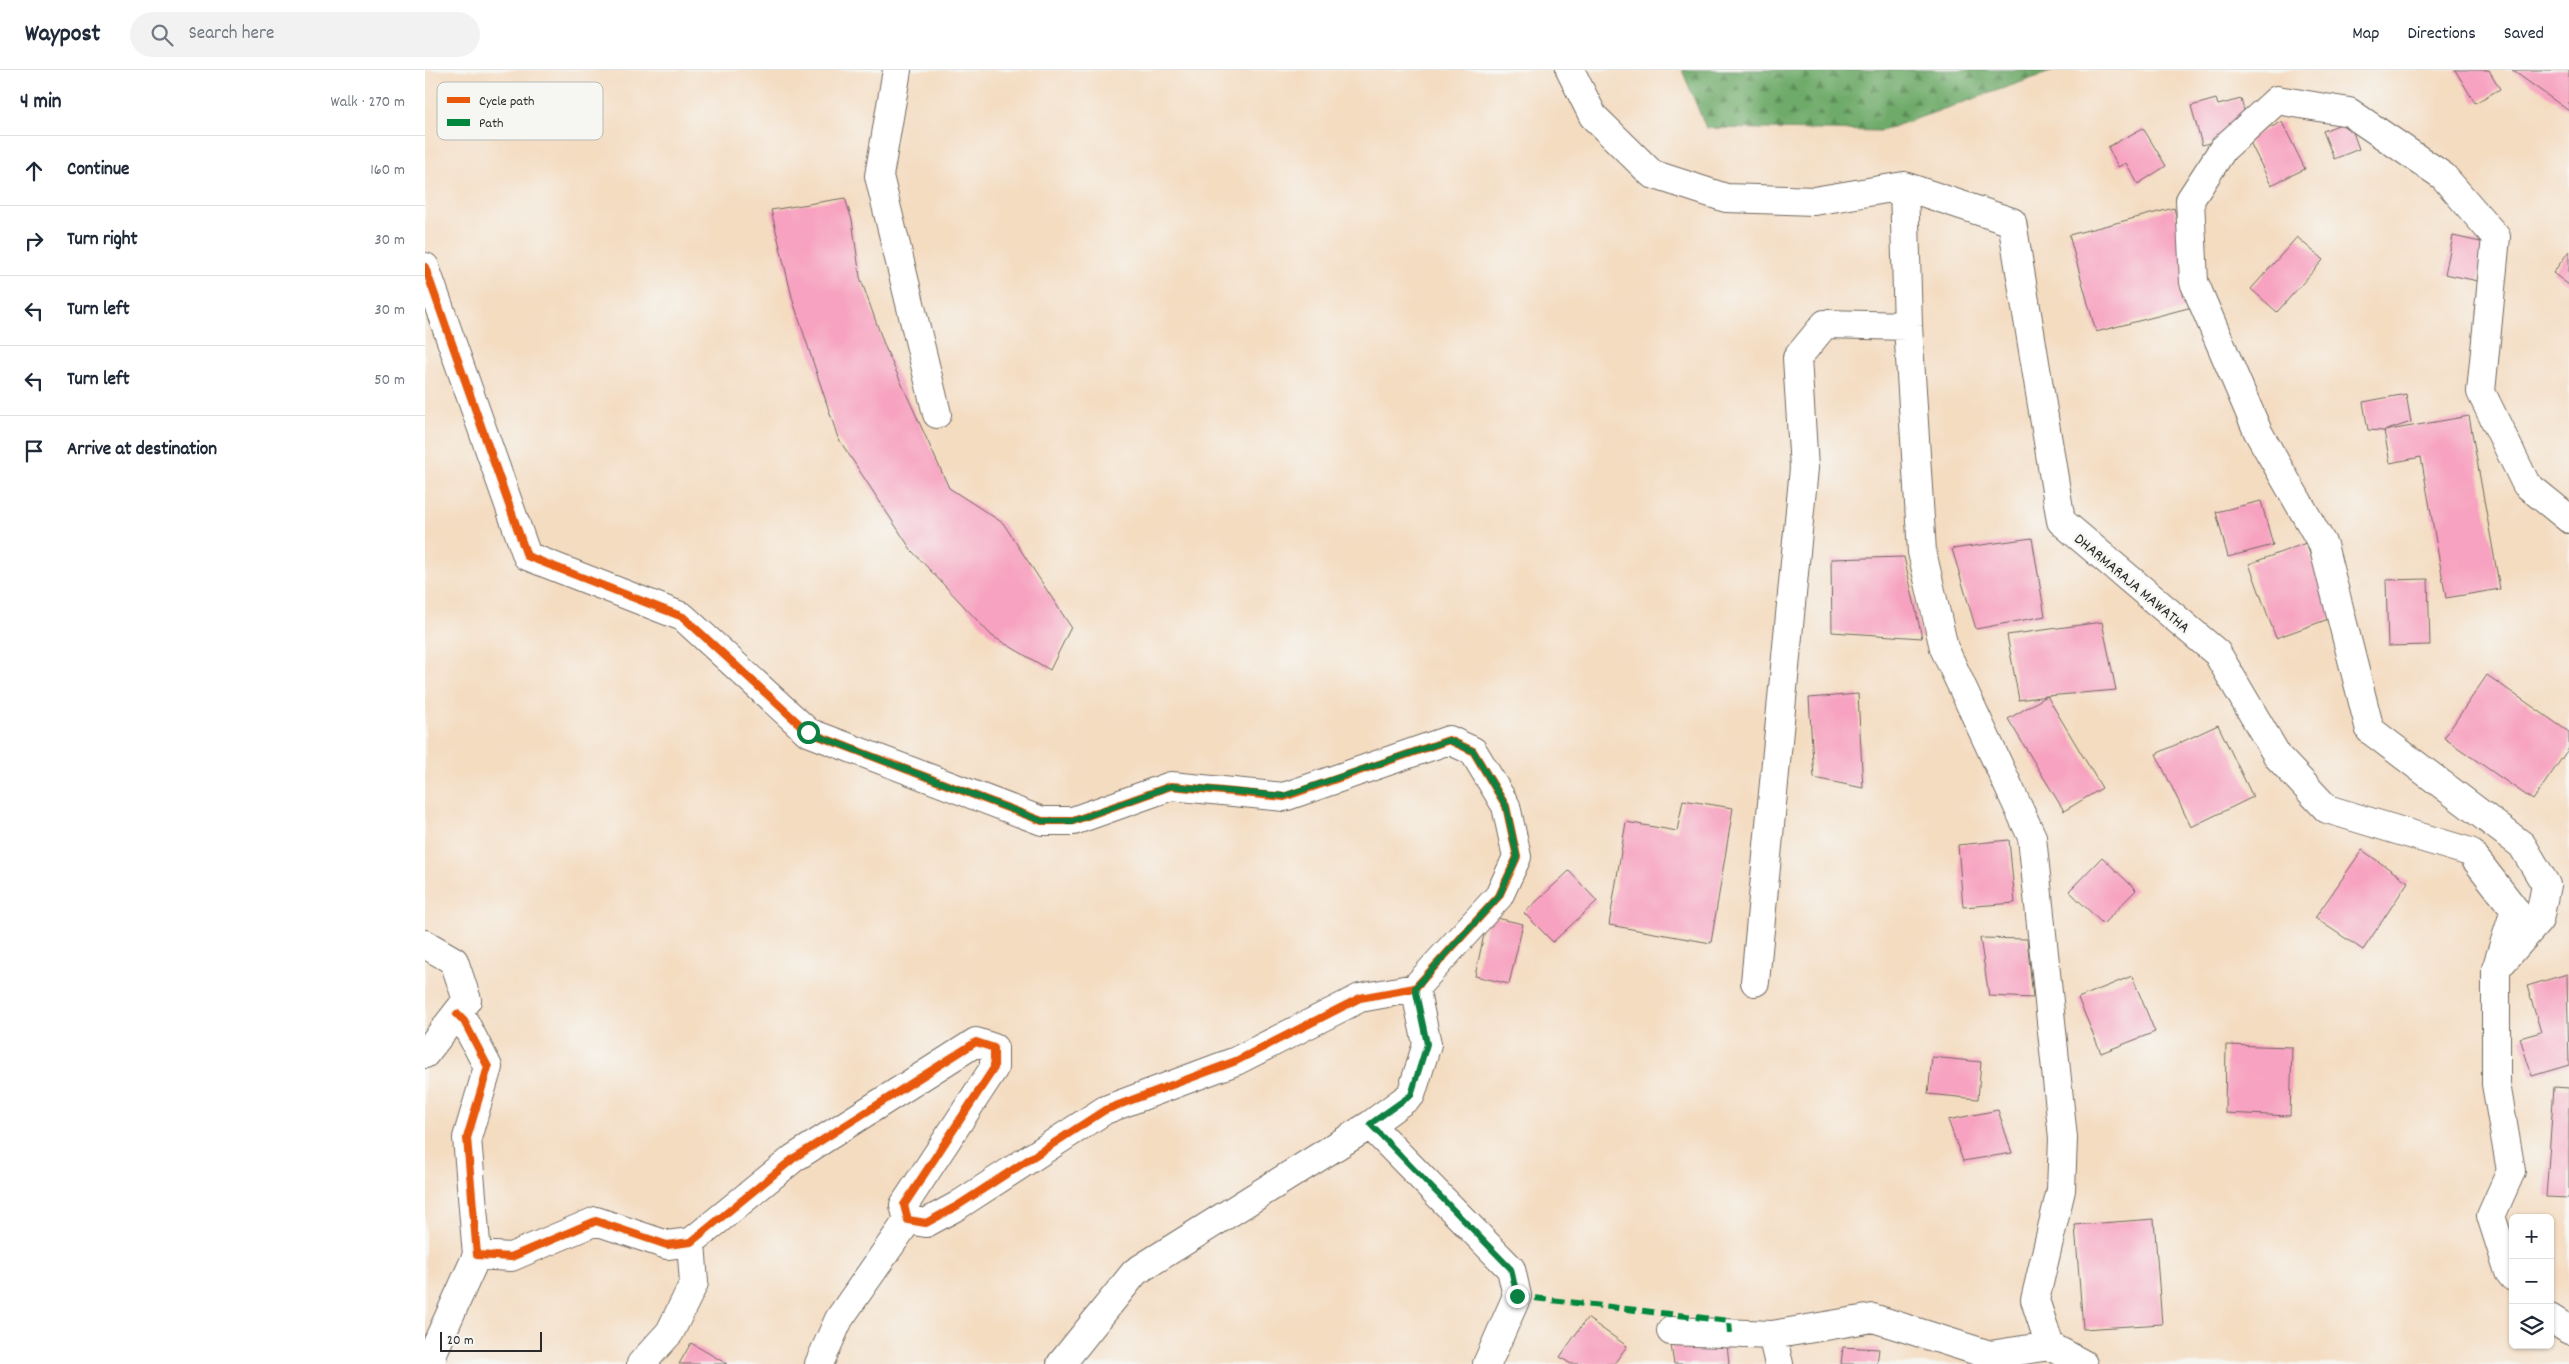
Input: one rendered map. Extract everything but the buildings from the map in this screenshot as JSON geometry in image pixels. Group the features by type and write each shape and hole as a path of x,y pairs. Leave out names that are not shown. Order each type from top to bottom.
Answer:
{"street":[{"path":"897,70 879,176 937,414"},
{"name":"DHARMARAJA MAWATHA","path":"1570,70 1593,116 1652,174 1726,198 1814,201 1904,186 2012,222 2061,521 2217,653 2278,757 2327,809 2470,852 2515,910 2495,969 2496,1084 2511,1171 2491,1216 2509,1272"},
{"path":"2495,969 2539,920 2546,885 2522,845 2371,730 2323,545 2258,432 2194,282 2190,200 2223,149 2277,100 2349,112 2443,176 2496,237 2481,392 2526,484 2569,520"},
{"path":"1904,186 1908,326 1922,552 1944,648 2032,837 2063,1138 2061,1190 2035,1300 2050,1346"},
{"path":"425,267 527,556 683,618 808,732 1042,821 1073,821 1171,786 1284,796 1449,740 1473,751 1506,806 1517,857 1499,896 1415,988 1360,998 1236,1061 1105,1110 957,1206 926,1223 908,1220"},
{"path":"1755,982 1804,468 1797,358 1825,324 1908,326"},
{"path":"425,944 454,961 467,1000 425,1054"},
{"path":"1061,1364 1135,1272 1370,1124 1411,1095 1427,1044 1415,988"},
{"path":"431,1364 433,1350 477,1255 467,1138 488,1067 464,1021 457,1014"},
{"path":"477,1255 511,1257 596,1221 667,1245 691,1242 794,1158 976,1042 994,1048 994,1068 904,1205 908,1220 839,1319 819,1364"},
{"path":"1370,1124 1511,1269 1517,1296 1487,1364"},
{"path":"641,1364 669,1332 694,1283 691,1242"},
{"path":"1671,1331 1772,1335 1873,1318 1990,1356 2050,1346 2083,1364"},
{"path":"2554,1321 2569,1330"},
{"path":"1772,1335 1779,1364"}],"green space":[{"path":"1682,70 2056,70 1881,131 1706,128"}],"marked path":[{"path":"1517,1296 1729,1321 1730,1333"}],"cycle path":[{"path":"425,267 527,556 683,617 808,732 1042,821 1073,821 1171,786 1284,797 1449,740 1473,751 1506,806 1517,857 1499,896 1415,988 1360,998 1236,1061 1105,1110 957,1206 926,1223 908,1220 904,1205 994,1068 994,1048 976,1042 794,1158 691,1242 667,1245 596,1221 511,1257 477,1255 467,1138 488,1067 464,1021 457,1014"}],"route":[{"path":"808,732 1042,821 1073,821 1171,786 1284,796 1449,740 1473,751 1506,806 1517,857 1499,896 1415,988 1427,1044 1411,1095 1370,1124 1511,1269 1517,1296"}]}
